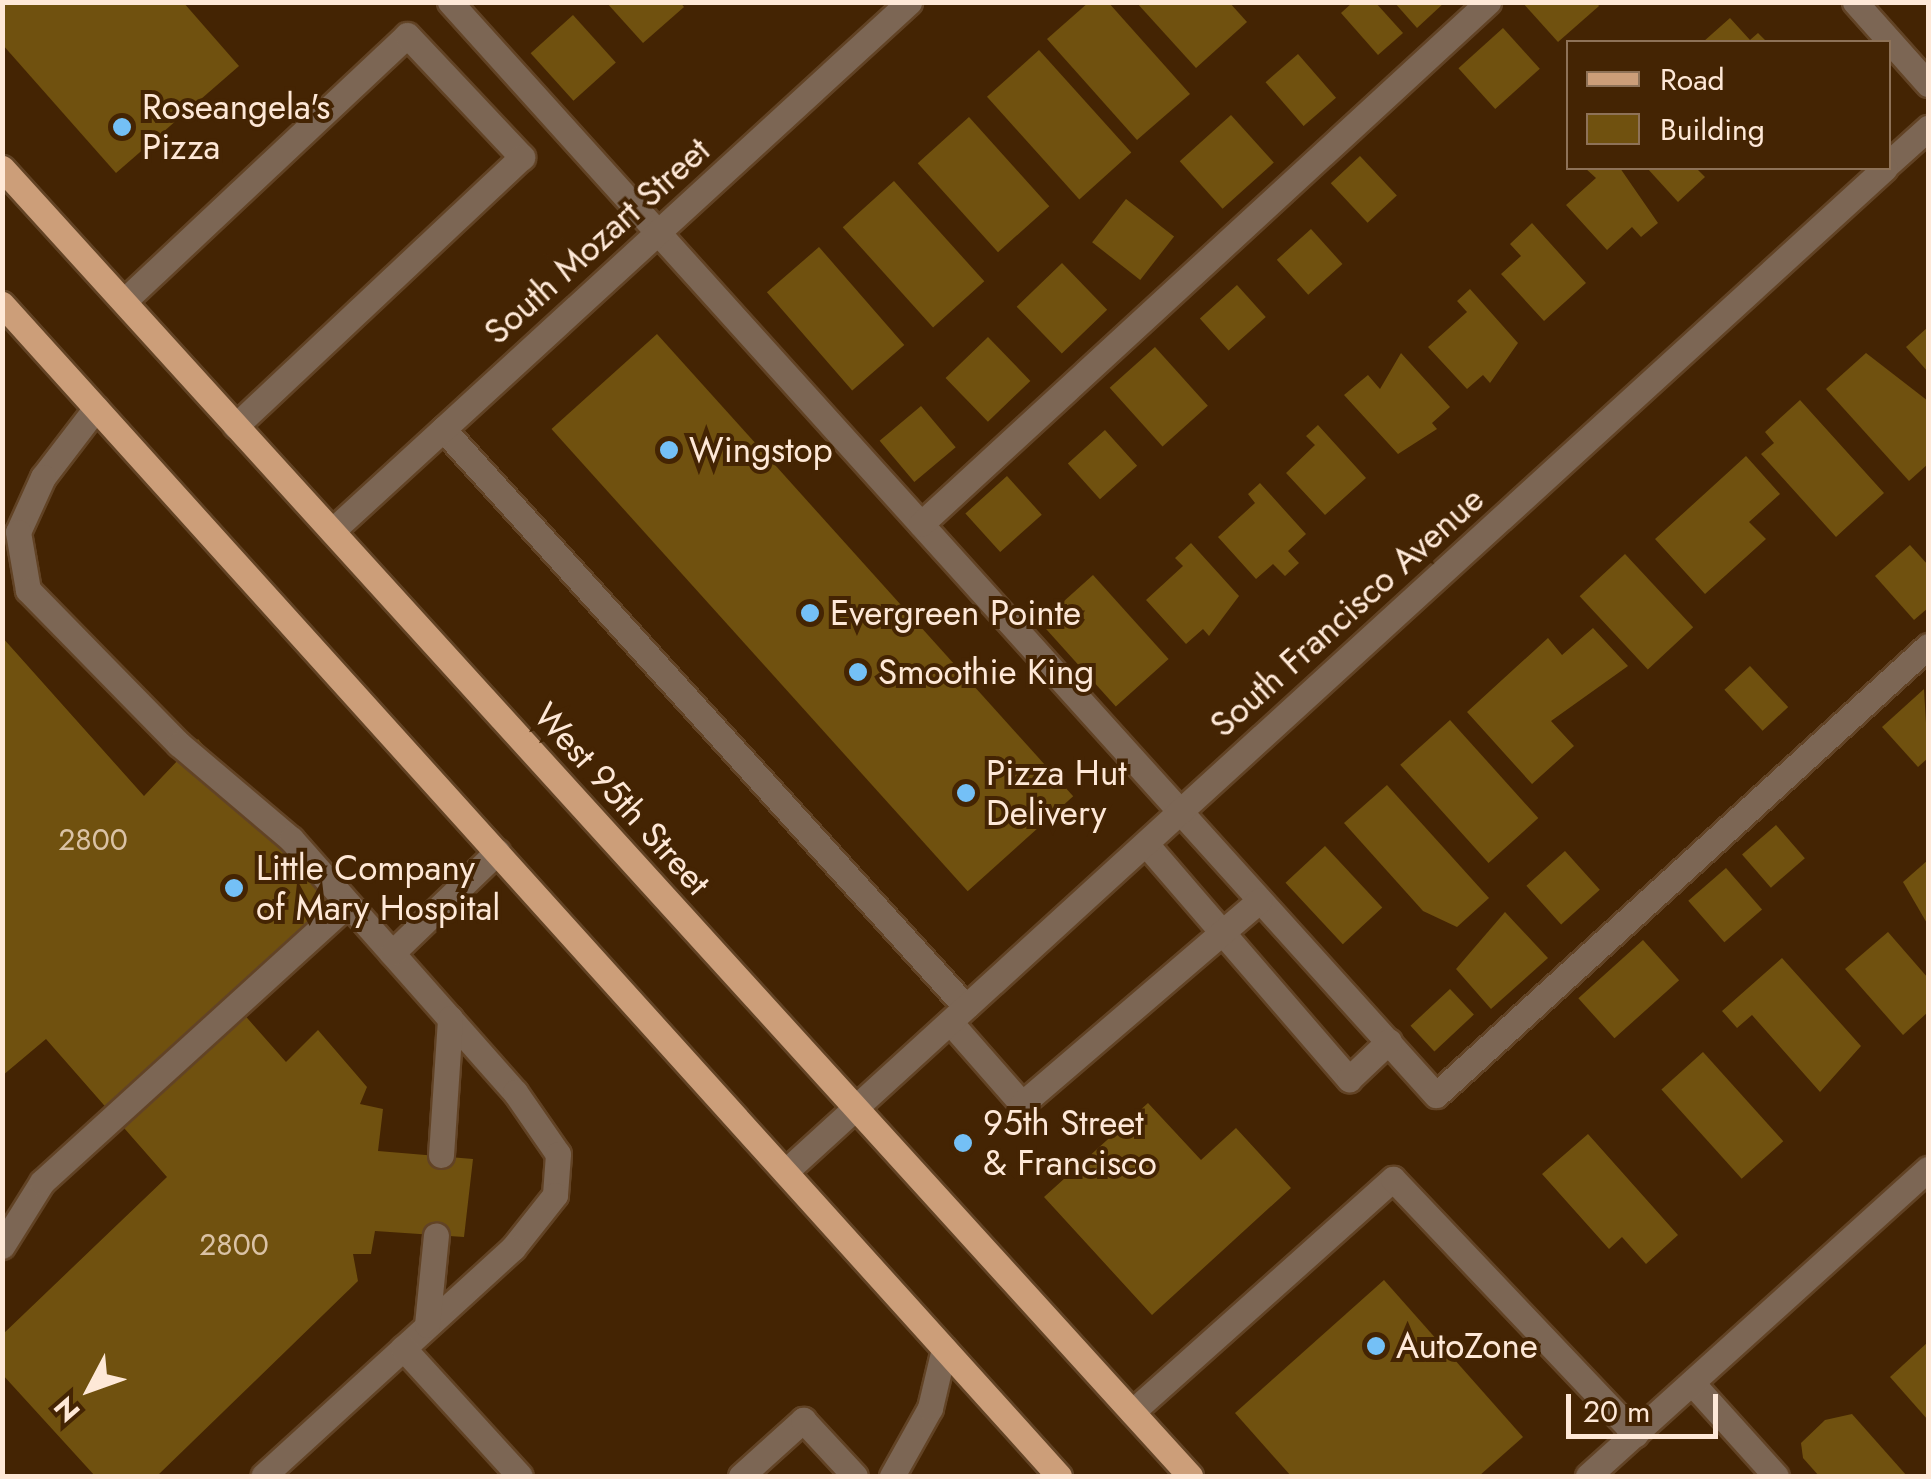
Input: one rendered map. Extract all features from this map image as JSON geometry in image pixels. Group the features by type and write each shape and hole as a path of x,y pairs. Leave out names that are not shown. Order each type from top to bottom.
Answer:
{"main road":[{"name":"West 95th Street","path":"2,168 1190,1476"},
{"path":"2,304 1059,1476"}],"street":[{"path":"450,2 1436,1094 1928,646"},
{"name":"South Mozart Street","path":"332,531 909,2"},
{"path":"921,524 1488,2"},
{"path":"1856,2 1889,40"},
{"path":"124,301 407,36 522,157 236,426"},
{"path":"1891,42 1928,84"},
{"name":"South Francisco Avenue","path":"1891,162 1928,128"},
{"name":"South Francisco Avenue","path":"785,1172 1883,170"},
{"path":"96,408 43,477 18,532 28,590 348,904 450,1018 558,1154 554,1195 513,1248 263,1476"},
{"path":"443,429 958,1014 1022,1104 1260,900"},
{"path":"1146,844 1348,1079 1388,1042"},
{"path":"392,953 497,852"},
{"path":"2,1246 42,1182 348,904"},
{"path":"441,1155 450,1018"},
{"path":"1588,1476 1928,1168"},
{"path":"1132,1412 1394,1179 1635,1434"},
{"path":"428,1326 436,1235"},
{"path":"403,1348 520,1476"},
{"path":"892,1476 930,1408 944,1349"},
{"path":"1692,1382 1776,1476"},
{"path":"741,1476 803,1420 855,1476"}],"building":[{"name":"Roseangela's Pizza","path":"2,2 183,2 239,66 116,173 2,44"},
{"path":"606,2 680,2 684,7 643,43"},
{"path":"1089,2 1108,2 1190,94 1137,140 1047,39"},
{"path":"1136,2 1229,2 1247,22 1196,68"},
{"path":"1353,2 1375,2 1403,33 1378,55 1341,13"},
{"path":"1394,2 1445,2 1417,28"},
{"path":"1522,2 1596,2 1599,6 1558,42"},
{"path":"573,15 616,63 573,101 531,53"},
{"path":"1730,18 1750,40 1705,40"},
{"path":"1503,28 1540,69 1495,109 1458,68"},
{"path":"1039,50 1131,153 1079,199 987,97"},
{"path":"1298,54 1336,98 1304,126 1266,82"},
{"path":"1231,115 1274,163 1223,209 1180,161"},
{"path":"969,117 1049,206 998,252 918,163"},
{"path":"1360,156 1397,195 1368,223 1331,183"},
{"path":"1587,170 1621,170 1658,223 1641,237 1632,227 1607,250 1566,205 1596,178"},
{"path":"1649,170 1698,170 1705,177 1678,202"},
{"path":"894,181 984,281 933,327 843,227"},
{"path":"1126,199 1174,237 1140,280 1092,242"},
{"path":"1532,223 1586,283 1544,321 1501,274 1521,256 1510,244"},
{"path":"1311,229 1342,264 1308,295 1277,260"},
{"path":"819,247 904,345 852,390 767,292"},
{"path":"1062,263 1107,310 1062,354 1017,307"},
{"path":"1237,285 1266,317 1229,350 1200,318"},
{"path":"1470,289 1518,343 1490,383 1483,375 1467,389 1428,347 1467,312 1457,301"},
{"path":"1928,327 1928,372 1906,347"},
{"name":"Evergreen Pointe","path":"657,334 1073,796 968,891 551,429"},
{"path":"988,337 1030,381 988,422 946,378"},
{"path":"1155,347 1208,406 1163,447 1110,388"},
{"path":"1401,353 1450,407 1432,423 1437,429 1398,454 1344,395 1368,375 1380,389"},
{"path":"1866,353 1928,401 1928,464 1909,481 1826,389"},
{"path":"1800,400 1884,493 1836,537 1761,454 1774,443 1765,432"},
{"path":"921,406 956,447 914,482 880,441"},
{"path":"1318,425 1366,478 1325,515 1286,473 1315,445 1306,436"},
{"path":"1105,430 1137,466 1100,499 1068,463"},
{"path":"1746,456 1780,494 1749,522 1766,539 1705,594 1655,539"},
{"path":"1007,476 1042,515 1000,552 965,513"},
{"path":"1260,483 1306,534 1288,551 1299,563 1285,576 1273,564 1256,579 1218,537 1255,503 1248,494"},
{"path":"1191,543 1239,596 1209,636 1203,629 1186,644 1146,600 1183,566 1175,558"},
{"path":"1910,545 1928,565 1928,608 1914,620 1875,576"},
{"path":"1625,554 1693,627 1648,669 1580,596"},
{"path":"1093,575 1169,659 1116,706 1040,623"},
{"path":"1593,628 1628,666 1551,721 1574,746 1532,784 1467,712 1548,638 1562,655"},
{"path":"2,637 144,796 198,739 348,914 241,1011 286,1062 318,1030 367,1087 360,1104 383,1109 378,1151 473,1159 464,1237 375,1231 371,1254 353,1254 358,1281 157,1476 95,1476 2,1374 2,1335 167,1177 46,1039 2,1076"},
{"path":"1750,666 1788,707 1763,731 1724,690"},
{"path":"1924,689 1928,758 1918,767 1882,727"},
{"path":"1450,720 1538,818 1489,863 1400,765"},
{"path":"1387,785 1489,898 1457,927 1423,911 1344,823"},
{"path":"1776,825 1805,858 1771,888 1742,855"},
{"path":"1325,846 1382,907 1343,944 1286,883"},
{"path":"1565,851 1600,890 1561,924 1526,886"},
{"path":"1928,860 1928,925 1903,882"},
{"path":"1726,868 1762,910 1724,942 1688,901"},
{"path":"1505,912 1548,958 1491,1009 1456,969"},
{"path":"1888,932 1928,978 1928,1012 1903,1035 1845,969"},
{"path":"1643,940 1679,980 1614,1038 1578,998"},
{"path":"1782,958 1861,1046 1820,1092 1752,1015 1737,1028 1722,1011"},
{"path":"1450,989 1474,1015 1434,1051 1411,1026"},
{"path":"1703,1052 1783,1141 1742,1179 1661,1089"},
{"path":"1148,1103 1201,1160 1236,1128 1291,1188 1152,1315 1044,1197"},
{"path":"1588,1134 1678,1235 1646,1264 1622,1237 1609,1249 1542,1174"},
{"name":"AutoZone","path":"1384,1280 1523,1437 1479,1476 1291,1476 1235,1413"},
{"path":"1928,1342 1928,1420 1890,1377"},
{"path":"1852,1414 1907,1476 1819,1476 1803,1458 1801,1443 1825,1420"}],"place":[{"name":"Roseangela's Pizza","path":"122,127"},
{"name":"Wingstop","path":"669,450"},
{"name":"Evergreen Pointe","path":"810,613"},
{"name":"Smoothie King","path":"858,672"},
{"name":"Pizza Hut Delivery","path":"966,793"},
{"name":"Little Company of Mary Hospital","path":"234,888"},
{"name":"95th Street & Francisco","path":"963,1143"},
{"name":"AutoZone","path":"1376,1346"}]}
